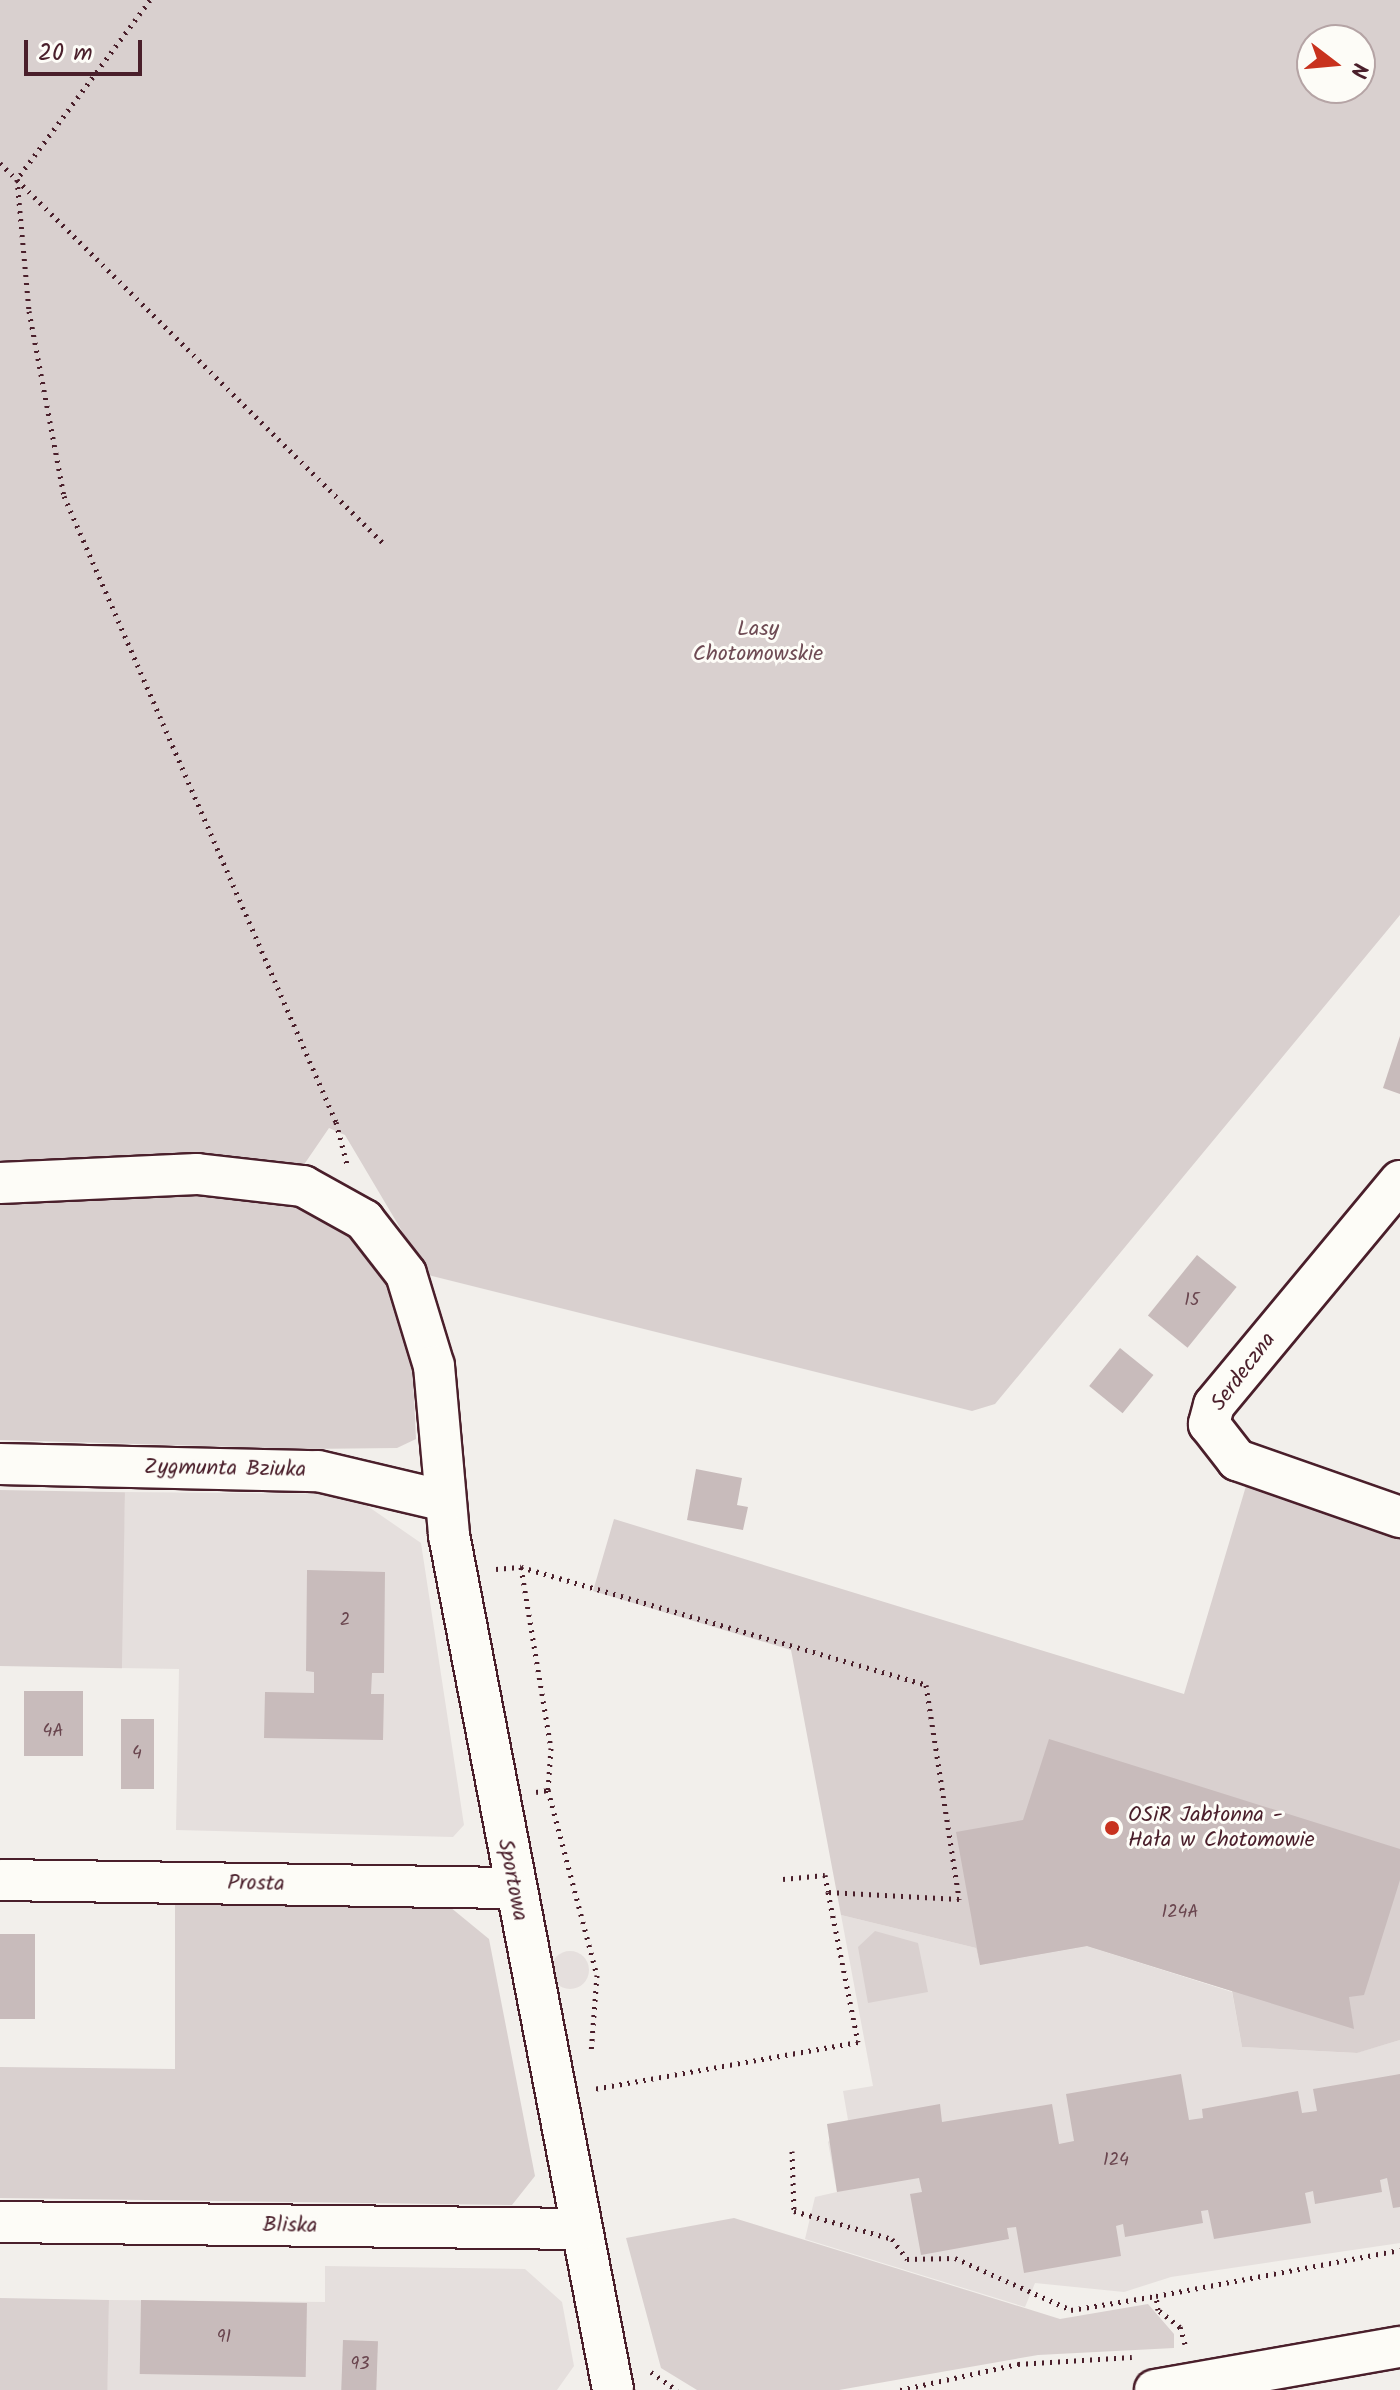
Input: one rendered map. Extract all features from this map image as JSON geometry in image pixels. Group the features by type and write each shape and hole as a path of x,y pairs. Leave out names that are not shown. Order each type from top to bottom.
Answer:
{"street":[{"path":"0,1183 197,1174 303,1186 350,1209"},
{"name":"Serdeczna","path":"1395,1185 1214,1405 1209,1424 1237,1460 1400,1517"},
{"name":"Sportowa","path":"350,1209 406,1274 434,1366 445,1501 512,1888 613,2390"},
{"name":"Zygmunta Bziuka","path":"0,1464 318,1471 445,1501"},
{"name":"Prosta","path":"0,1880 512,1888"},
{"name":"Bliska","path":"0,2222 581,2229"},
{"path":"1151,2373 1400,2347"}],"path":[{"path":"150,0 17,179 29,311 64,496 336,1122 350,1209"},
{"path":"0,163 383,543"},
{"path":"486,1557 490,1570 521,1567 926,1685 959,1899 828,1892"},
{"path":"521,1567 551,1748 548,1790 597,1975 588,2066"},
{"path":"497,1800 548,1790"},
{"path":"586,2078 584,2091 858,2042 825,1875 783,1879"},
{"path":"792,2151 794,2211 892,2239 907,2259 955,2258 1071,2310 1400,2250"},
{"path":"1156,2296 1158,2310 1185,2335 1178,2355 1191,2352"},
{"path":"900,2390 1018,2364 1151,2373"}],"shaded area":[{"path":"125,1492 350,1494 421,1543 464,1825 453,1837 176,1830 179,1669 120,1668"},
{"path":"841,1915 976,1948 980,1965 1087,1946 1232,1992 1242,2047 1356,2053 1400,2040 1400,2243 1171,2277 1124,2292 1035,2283 1025,2307 805,2239 815,2197 837,2192 828,2142 848,2120 843,2091 873,2086"},
{"path":"570,1951 583,1957 589,1970 583,1983 570,1989 557,1983 551,1970 557,1957"},
{"path":"325,2266 525,2269 562,2302 574,2366 557,2390 107,2390 109,2300 325,2302"}],"green space":[{"name":"Lasy Chotomowskie","path":"0,0 1400,0 1400,915 995,1404 972,1411 428,1275 345,1135 329,1128 301,1169 0,1166"},
{"path":"249,1192 290,1199 351,1231 373,1257 410,1315 416,1439 397,1448 305,1449 0,1440 0,1201"},
{"name":"OSiR Jabłonna - Hała w Chotomowie","path":"1246,1486 1400,1538 1400,2040 1357,2053 1242,2047 1232,1991 1087,1946 980,1965 976,1948 841,1915 791,1650 593,1591 614,1519 1184,1694"},
{"path":"0,1490 125,1492 122,1668 0,1666"},
{"path":"175,1903 450,1907 489,1939 535,2176 512,2205 0,2198 0,2067 175,2069"},
{"path":"875,1931 918,1943 928,1992 868,2003 858,1947"},
{"path":"734,2218 1060,2319 1148,2304 1174,2334 1174,2348 1038,2355 839,2390 697,2390 661,2368 626,2238"},
{"path":"0,2298 109,2300 107,2390 0,2390"}],"building":[{"path":"1400,1036 1400,1094 1383,1088"},
{"path":"1197,1255 1237,1287 1188,1348 1148,1316"},
{"path":"1120,1348 1153,1375 1123,1413 1089,1386"},
{"path":"696,1469 742,1478 737,1505 748,1507 743,1530 687,1520"},
{"path":"307,1570 385,1572 384,1673 372,1673 371,1694 384,1694 383,1740 264,1738 265,1692 314,1693 314,1672 306,1671"},
{"path":"24,1691 83,1691 83,1756 24,1756"},
{"path":"121,1719 154,1719 154,1789 121,1789"},
{"path":"1049,1739 1400,1849 1400,1880 1364,1995 1349,1997 1354,2029 1087,1946 980,1965 956,1832 1023,1820"},
{"path":"0,1934 35,1934 35,2019 0,2019"},
{"path":"1181,2074 1189,2120 1203,2118 1202,2109 1298,2091 1302,2113 1317,2111 1313,2089 1400,2074 1400,2207 1393,2208 1387,2178 1380,2180 1382,2192 1315,2204 1313,2191 1305,2193 1311,2223 1214,2239 1208,2210 1201,2211 1203,2223 1125,2237 1123,2224 1116,2226 1121,2256 1024,2273 1016,2227 1007,2228 1009,2239 921,2255 910,2194 922,2192 919,2178 837,2192 827,2124 940,2104 942,2122 1052,2104 1059,2144 1074,2141 1066,2094"},
{"path":"141,2300 307,2303 306,2377 140,2374"},
{"path":"343,2340 378,2341 376,2390 341,2390"}],"place":[{"name":"OSiR Jabłonna - Hała w Chotomowie","path":"1112,1828"}]}
